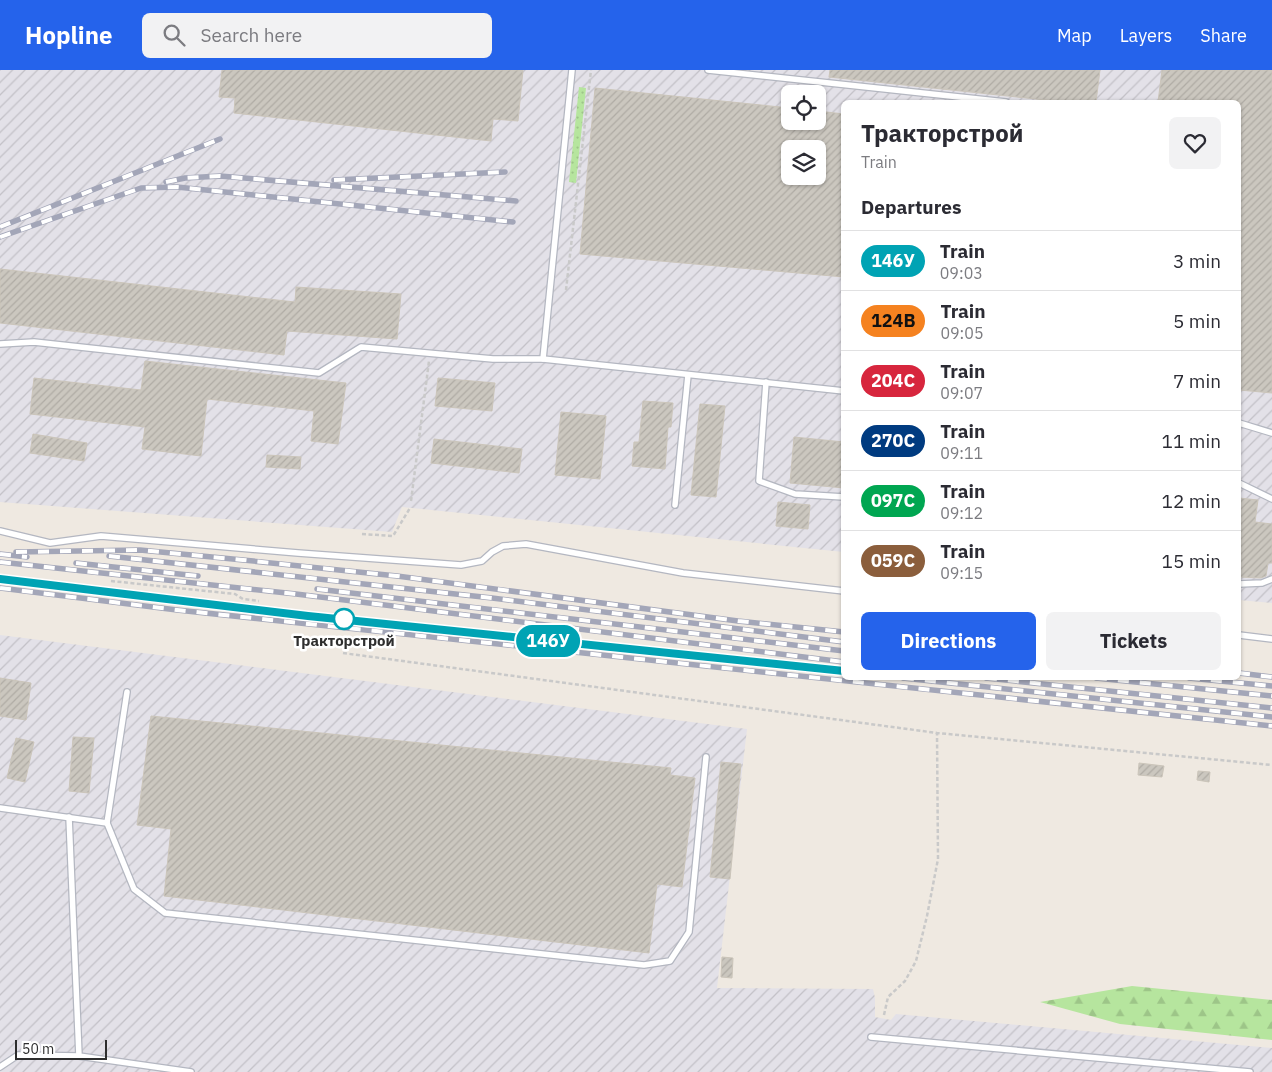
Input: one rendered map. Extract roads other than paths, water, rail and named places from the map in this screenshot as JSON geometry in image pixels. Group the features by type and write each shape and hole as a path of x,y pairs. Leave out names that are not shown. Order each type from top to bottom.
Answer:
{"lane":[{"path":"543,359 572,70"},
{"path":"708,70 987,100"},
{"path":"0,344 34,342 319,373 361,347 430,351 493,359 543,359 841,391"},
{"path":"675,505 688,375"},
{"path":"766,382 759,481 795,494 841,497"},
{"path":"1241,424 1272,433"},
{"path":"1241,483 1272,499"},
{"path":"0,531 50,543 101,536 298,554 461,565 482,561 492,552 503,546 526,544 683,573 841,591"},
{"path":"1241,584 1262,584 1272,579"},
{"path":"1241,635 1272,639"},
{"path":"127,692 107,823 134,890 164,913 644,965 670,961 689,932 706,757"},
{"path":"0,808 107,823"},
{"path":"70,817 79,1056"},
{"path":"871,1037 1250,1072"},
{"path":"0,1067 18,1055 79,1056 191,1072"}],"railway":[{"path":"0,227 220,139"},
{"path":"334,180 505,172"},
{"path":"166,182 185,178 220,176 516,201"},
{"path":"0,237 141,188 177,187 513,222"},
{"path":"16,552 140,550 397,576 738,621 841,632"},
{"path":"0,554 27,557"},
{"path":"109,556 492,598 841,642"},
{"path":"0,562 296,594 841,662"},
{"path":"76,563 198,576"},
{"path":"0,579 308,616 841,671"},
{"path":"0,588 177,610 1272,726"},
{"path":"317,589 841,651"},
{"path":"1241,673 1272,677"},
{"path":"922,680 1272,717"},
{"path":"1005,680 1272,708"},
{"path":"1116,680 1272,696"},
{"path":"1210,680 1272,686"}],"train":[{"name":"146У","path":"0,579 68,589 308,616 841,671"}],"place":[{"name":"Тракторстрой","path":"344,619"}]}
